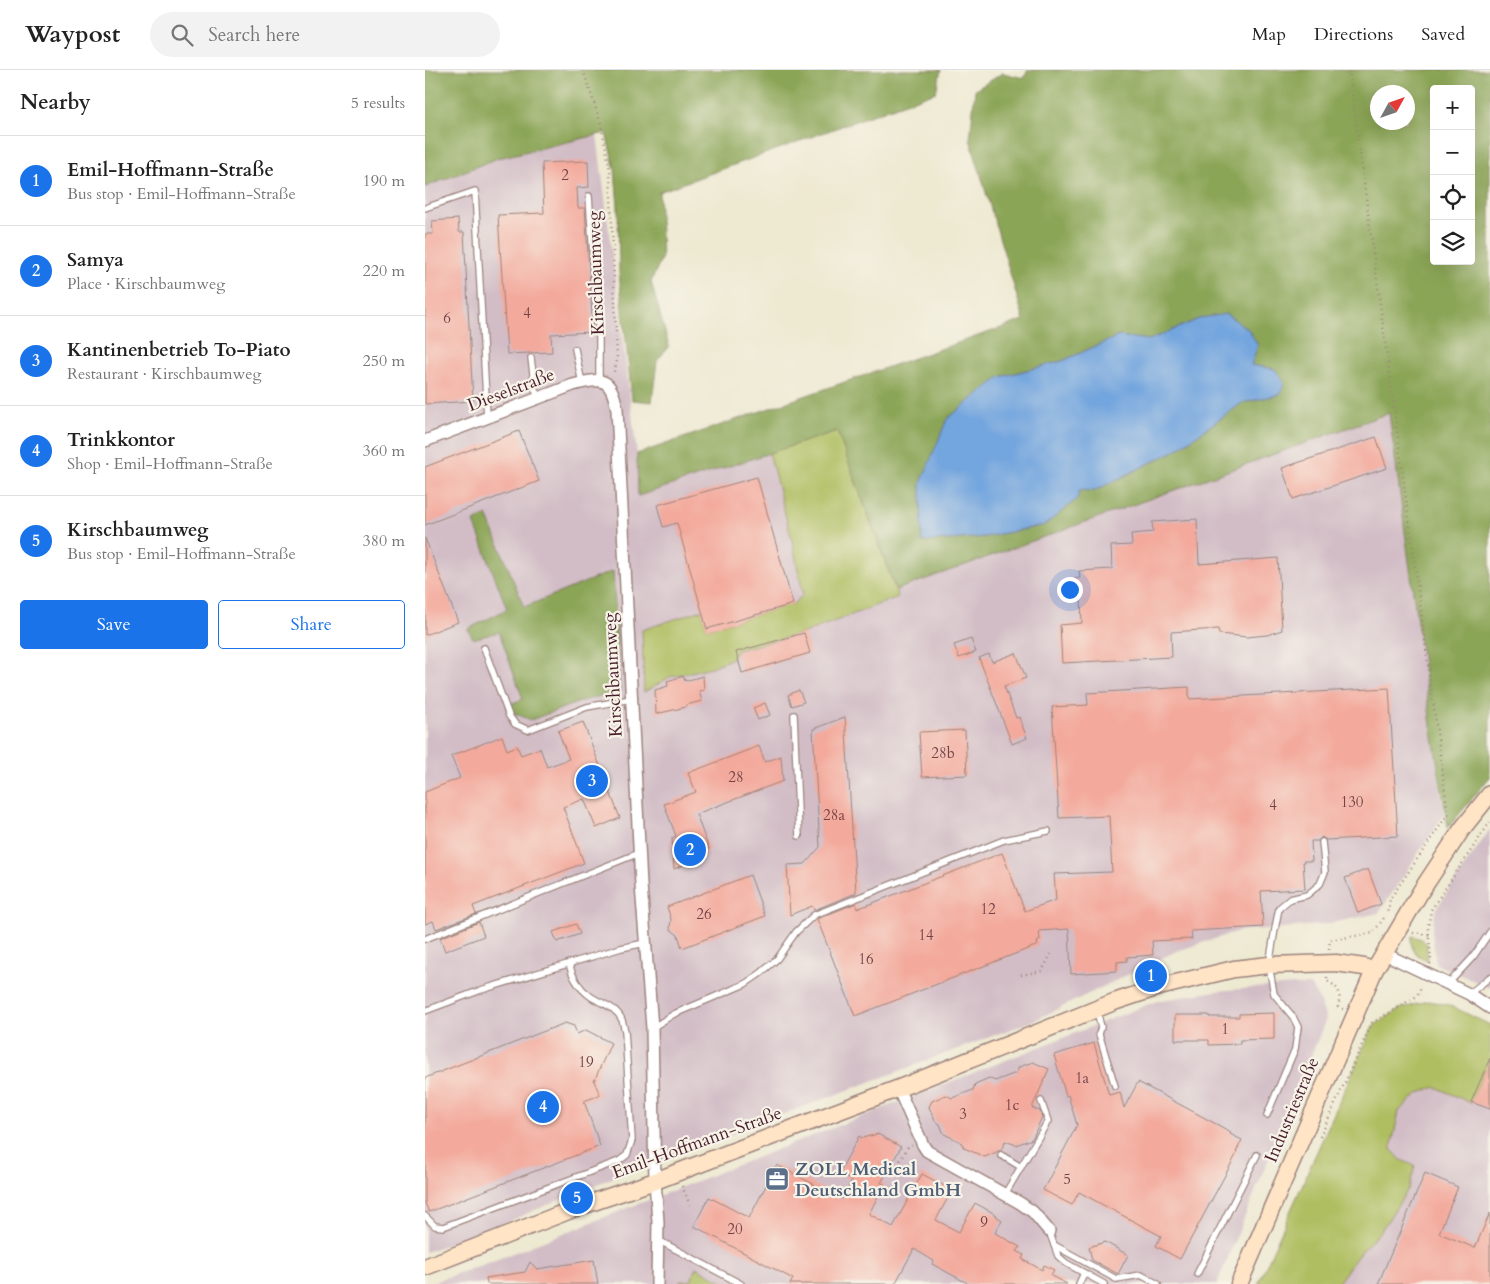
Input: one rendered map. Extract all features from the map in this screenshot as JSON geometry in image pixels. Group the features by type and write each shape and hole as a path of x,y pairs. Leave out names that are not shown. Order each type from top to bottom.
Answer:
{"street":[{"name":"Dieselstraße","path":"425,441 582,382 604,383"},
{"name":"Kirschbaumweg","path":"604,383 614,394 617,409 639,854 652,1028 655,1181 658,1222 657,1284"},
{"name":"Industriestraße","path":"1239,1284 1373,971 1421,891 1462,829 1490,794"},
{"path":"1383,953 1469,994 1490,1008"},
{"name":"Emil-Hoffmann-Straße","path":"425,1267 569,1211 655,1181 899,1088 1096,1009 1159,987 1234,969 1269,964 1329,962 1364,967 1373,971"},
{"path":"899,1088 921,1141 930,1153 1005,1194 1033,1212 1049,1231"}],"lane":[{"path":"425,208 475,191 487,418"},
{"path":"589,196 604,383"},
{"path":"575,349 582,382"},
{"path":"531,358 535,390 539,398"},
{"path":"484,648 509,716 515,724 528,730 587,707 631,699"},
{"path":"795,715 799,836"},
{"path":"652,1028 675,1014 745,984 761,973 777,959 796,932 814,915 1004,840 1048,832"},
{"path":"1267,1115 1295,1049 1298,1027 1293,1017 1274,994 1269,964 1279,908 1290,899 1307,895 1320,884 1325,872 1322,842"},
{"path":"425,939 639,854"},
{"path":"1448,984 1473,958 1490,932"},
{"path":"425,1011 466,995 569,963 645,943"},
{"path":"425,1216 435,1226 443,1227 619,1161 627,1156 632,1140 625,1031 622,1020 616,1011 591,997 581,987 571,975 569,963"},
{"path":"1469,994 1490,977"},
{"path":"1096,1009 1101,1027 1099,1034 1115,1086"},
{"path":"1005,1194 1048,1121 1041,1101"},
{"path":"1001,1155 1021,1168"},
{"path":"1197,1274 1257,1155"},
{"path":"1049,1231 1058,1256 1066,1263 1104,1284"},
{"path":"657,1240 741,1284"},
{"path":"1054,1245 1115,1279 1141,1275 1158,1284"},
{"path":"1079,1284 1084,1273"}],"path":[{"name":"Kirschbaumweg","path":"583,70 601,124 609,170 617,361 604,383"},
{"path":"1349,70 1372,257 1447,814 1390,899 1386,915"},
{"path":"1320,1138 1372,1023 1417,996 1431,960 1428,927 1431,910 1490,822"},
{"path":"1021,975 1042,971 1051,954"},
{"path":"890,1167 895,1170 908,1147 921,1141"},
{"path":"683,1188 690,1205"}],"shaded area":[{"path":"597,135 637,454 638,496 837,431 896,590 1389,412 1444,814 1379,913 1321,925 1239,931 1174,952 1033,1021 631,1170 480,1233 425,1252 425,187 498,158"},
{"path":"1490,829 1490,988 1436,964 1432,930 1438,906"},
{"path":"1310,985 1320,1001 1326,1019 1217,1284 428,1284 490,1262 1157,1001 1216,991"},
{"path":"1428,1001 1449,1005 1490,1025 1490,1284 1261,1284 1417,1004"}],"green space":[{"path":"425,70 941,70 936,92 659,192 662,257 651,282 669,346 657,361 652,402 632,400 619,273 618,207 615,170 606,133 498,158 425,187"},
{"path":"1028,70 1490,70 1490,777 1448,828 1431,725 1389,413 896,590 837,431 638,496 637,454 1024,320 970,139 975,90 1003,73 1024,78","holes":["1201,318 1251,365 1275,369 1281,394 1242,403 1176,450 1094,491 1080,490 1045,525 985,537 922,542 1000,377 1062,361 1119,336 1149,340"]},
{"path":"837,431 898,597 804,633 737,650 731,659 711,667 670,677 644,692 642,630 702,610 707,629 793,604 803,595 793,544 769,453"},
{"path":"487,515 524,607 613,571 620,691 582,701 531,720 514,713 510,704 523,699 499,632 473,639 468,629 507,609 474,522"},
{"path":"1412,936 1422,939 1427,944 1427,960 1414,951 1411,940"},
{"path":"1428,1001 1449,1005 1490,1025 1490,1071 1485,1069 1471,1103 1436,1087 1419,1093 1399,1111 1391,1149 1401,1160 1415,1166 1409,1188 1382,1229 1359,1254 1337,1284 1258,1284 1373,1026 1400,1009"},
{"path":"696,1267 727,1284 679,1284 680,1281 691,1281"}],"water":[{"path":"1226,314 1248,329 1258,345 1251,365 1275,369 1284,382 1281,394 1242,403 1176,450 1094,491 1080,490 1077,499 1045,525 985,537 922,542 921,483 947,419 1000,377 1062,361 1119,336 1149,340 1201,318"}],"building":[{"path":"588,161 589,187 577,188 578,208 585,208 593,332 551,334 552,352 507,354 498,215 544,213 542,163"},
{"path":"458,219 459,232 464,232 473,401 425,404 425,234 433,234 432,221"},
{"path":"519,431 539,481 425,525 425,467"},
{"path":"1376,437 1387,468 1293,499 1282,468"},
{"path":"757,477 793,604 707,629 677,523 663,527 657,505"},
{"path":"1197,519 1199,564 1278,558 1282,630 1267,635 1247,637 1219,634 1218,629 1171,632 1172,657 1062,663 1060,625 1082,623 1081,599 1070,600 1068,579 1080,578 1079,571 1112,569 1111,546 1132,545 1131,534 1153,532 1152,522"},
{"path":"425,538 458,622 425,635"},
{"path":"804,633 810,653 742,673 736,652"},
{"path":"971,639 976,652 959,658 954,645"},
{"path":"1016,653 1026,678 1004,686 1016,718 1019,717 1027,738 1012,744 979,658 989,654 992,662"},
{"path":"683,676 685,681 703,676 704,690 699,691 702,701 656,714 655,690 668,686 667,681"},
{"path":"1189,687 1189,699 1389,688 1398,836 1326,840 1322,837 1318,841 1311,841 1312,861 1303,861 1305,889 1261,891 1263,927 1191,931 1192,939 1152,941 1153,955 1127,957 1127,961 1117,962 1117,971 1071,974 1069,929 1039,931 1040,940 1037,942 1038,945 855,1016 817,919 856,903 857,909 1002,853 1025,911 1056,900 1054,874 1112,872 1109,816 1059,818 1052,707 1088,705 1087,693"},
{"path":"799,690 804,702 792,706 788,695"},
{"path":"765,703 770,715 758,720 753,708"},
{"path":"845,717 856,893 814,910 812,906 790,915 787,865 805,864 820,847 813,729"},
{"path":"583,722 620,818 596,828 584,799 563,807 584,863 473,906 476,914 436,929 433,921 425,924 425,792 460,778 451,756 502,736 507,750 517,746 521,755 540,748 547,767 569,759 558,731"},
{"path":"965,730 967,775 922,777 919,732"},
{"path":"759,746 765,762 781,756 783,781 696,814 709,849 705,850 707,856 674,869 672,838 676,836 664,804 696,792 688,773"},
{"path":"1368,869 1381,904 1358,913 1345,878"},
{"path":"750,875 765,916 682,948 678,935 670,929 671,919 667,907"},
{"path":"479,922 484,936 445,951 440,938"},
{"path":"576,924 580,934 557,942 553,932"},
{"path":"1274,1013 1274,1039 1240,1040 1240,1044 1209,1045 1209,1040 1175,1040 1175,1015 1239,1017 1239,1014"},
{"path":"565,1023 574,1026 577,1034 586,1030 611,1043 594,1081 600,1095 584,1101 600,1146 429,1212 425,1203 425,1078"},
{"path":"1094,1043 1109,1095 1120,1092 1124,1108 1138,1082 1231,1132 1230,1134 1242,1140 1237,1153 1180,1259 1156,1246 1161,1236 1079,1192 1072,1205 1043,1190 1077,1125 1054,1055"},
{"path":"1490,1058 1490,1109 1471,1102"},
{"path":"1033,1062 1049,1069 1032,1108 1040,1111 1042,1117 1032,1139 1016,1145 1005,1141 1001,1150 985,1157 964,1148 961,1142 944,1134 940,1124 935,1121 929,1107 932,1101 946,1095 952,1098 973,1090 975,1084 989,1078 995,1081 1016,1073 1019,1067"},
{"path":"878,1134 901,1147 881,1183 884,1184 869,1214 893,1227 922,1174 952,1190 936,1220 959,1232 975,1203 997,1215 1002,1220 995,1233 1020,1247 1017,1251 1024,1255 1022,1259 1042,1270 1044,1265 1054,1270 1051,1275 1067,1284 969,1284 932,1264 934,1261 914,1249 895,1284 790,1284 793,1279 694,1226 709,1197 749,1218 777,1165 842,1199 852,1180 839,1173 859,1136 862,1138"},
{"path":"1425,1173 1458,1187 1439,1233 1475,1248 1490,1213 1490,1284 1378,1284"},
{"path":"1105,1242 1128,1255 1118,1274 1092,1260 1089,1247"},
{"path":"594,1260 598,1284 487,1284 486,1278 525,1272 530,1262 537,1269"}],"place":[{"name":"Kantinenbetrieb To-Piato","path":"592,781"},
{"name":"Samya","path":"690,850"},
{"name":"Emil-Hoffmann-Straße","path":"1151,976"},
{"name":"Trinkkontor","path":"543,1107"},
{"name":"ZOLL Medical Deutschland GmbH","path":"777,1179"},
{"name":"Kirschbaumweg","path":"577,1198"}]}
